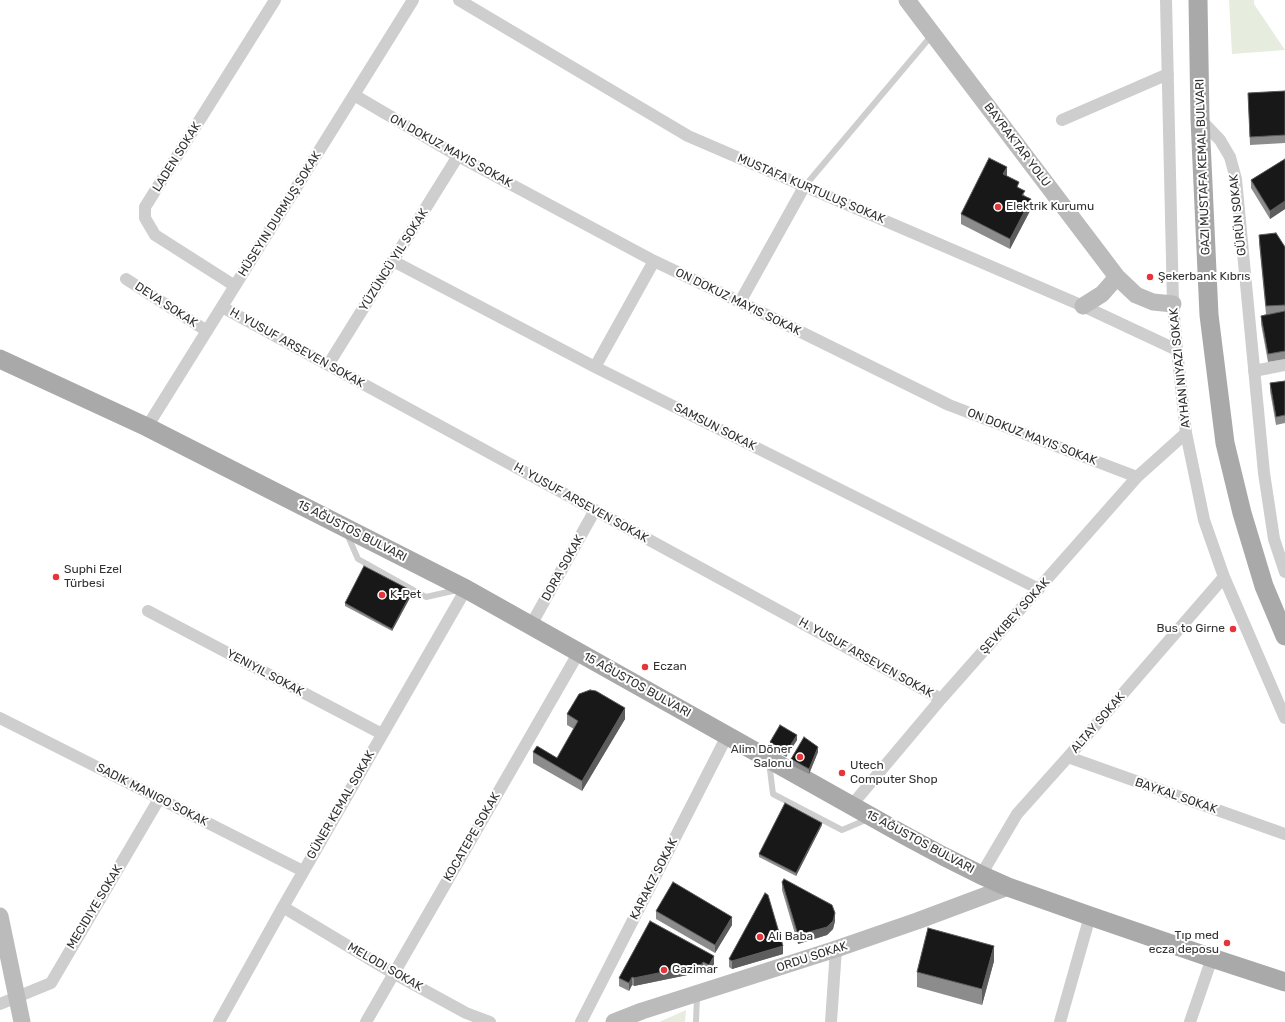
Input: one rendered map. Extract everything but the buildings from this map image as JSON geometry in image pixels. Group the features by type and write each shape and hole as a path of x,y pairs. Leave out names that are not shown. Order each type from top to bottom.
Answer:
{"main road":[{"path":"1198,0 1200,119 1209,315 1225,443 1242,513 1264,586 1285,636"},
{"name":"15 AĞUSTOS BULVARI","path":"0,359 147,427 466,589 852,806 981,875 1008,887 1090,916 1285,982"}],"street":[{"name":"LADEN SOKAK","path":"235,286 155,235 145,218 145,207 275,0"},
{"name":"HÜSEYIN DURMUŞ SOKAK","path":"147,427 413,0"},
{"name":"MUSTAFA KURTULUŞ SOKAK","path":"459,0 688,136 1083,306 1177,350"},
{"name":"BAYRAKTAR YOLU","path":"907,0 1117,277 1136,295 1153,302 1173,304"},
{"name":"AYHAN NIYAZI SOKAK","path":"1166,0 1173,304 1186,433 1204,520 1224,577 1285,718"},
{"path":"1062,120 1168,74"},
{"path":"354,95 458,156 654,261 950,405 1137,477"},
{"name":"GÜRÜN SOKAK","path":"1200,119 1220,140 1230,157 1236,179 1265,481 1274,539 1285,572"},
{"path":"328,365 458,156"},
{"path":"740,302 804,187"},
{"name":"SAMSUN SOKAK","path":"394,261 595,367 1039,589"},
{"path":"595,367 654,261"},
{"path":"1083,306 1102,294 1117,277"},
{"name":"DEVA SOKAK","path":"126,279 207,331"},
{"name":"H. YUSUF ARSEVEN SOKAK","path":"222,307 940,699"},
{"path":"1254,370 1285,365"},
{"name":"ŞEVKIBEY SOKAK","path":"852,806 940,699 1137,477 1186,433"},
{"name":"DORA SOKAK","path":"531,626 595,510"},
{"name":"ALTAY SOKAK","path":"981,875 1017,814 1224,577"},
{"name":"GÜNER KEMAL SOKAK","path":"219,1022 303,871 466,589"},
{"path":"148,611 382,734"},
{"name":"KOCATEPE SOKAK","path":"366,1022 579,652"},
{"path":"0,718 303,871"},
{"path":"581,1022 727,736"},
{"name":"BAYKAL SOKAK","path":"1068,757 1285,834"},
{"name":"MECIDIYE SOKAK","path":"0,1004 51,983 159,799"},
{"name":"ORDU SOKAK","path":"614,1022 642,1011 836,949 1008,887"},
{"name":"MELODI SOKAK","path":"283,907 394,973 466,1013 490,1022"},
{"path":"0,916 22,1022"},
{"path":"1060,1022 1090,916"},
{"path":"831,1022 836,949"},
{"path":"1190,1022 1212,958"}],"lane":[{"path":"804,187 933,34"},
{"path":"344,528 358,560 426,597 466,589"},
{"path":"768,759 773,794 842,830 872,817"},
{"path":"696,1022 697,993"}],"shaded area":[{"path":"1229,0 1254,0 1254,4 1285,50 1232,54"},
{"path":"686,1010 685,1022 659,1022"}],"place":[{"name":"Elektrik Kurumu","path":"998,207"},
{"name":"Şekerbank Kıbrıs","path":"1150,277"},
{"name":"Suphi Ezel Türbesi","path":"56,577"},
{"name":"K-Pet","path":"382,595"},
{"name":"Bus to Girne","path":"1233,629"},
{"name":"Eczan","path":"645,667"},
{"name":"Alim Döner Salonu","path":"800,757"},
{"name":"Utech Computer Shop","path":"842,773"},
{"name":"Ali Baba","path":"760,937"},
{"name":"Tıp med ecza deposu","path":"1227,943"},
{"name":"Gazimar","path":"664,970"}]}
